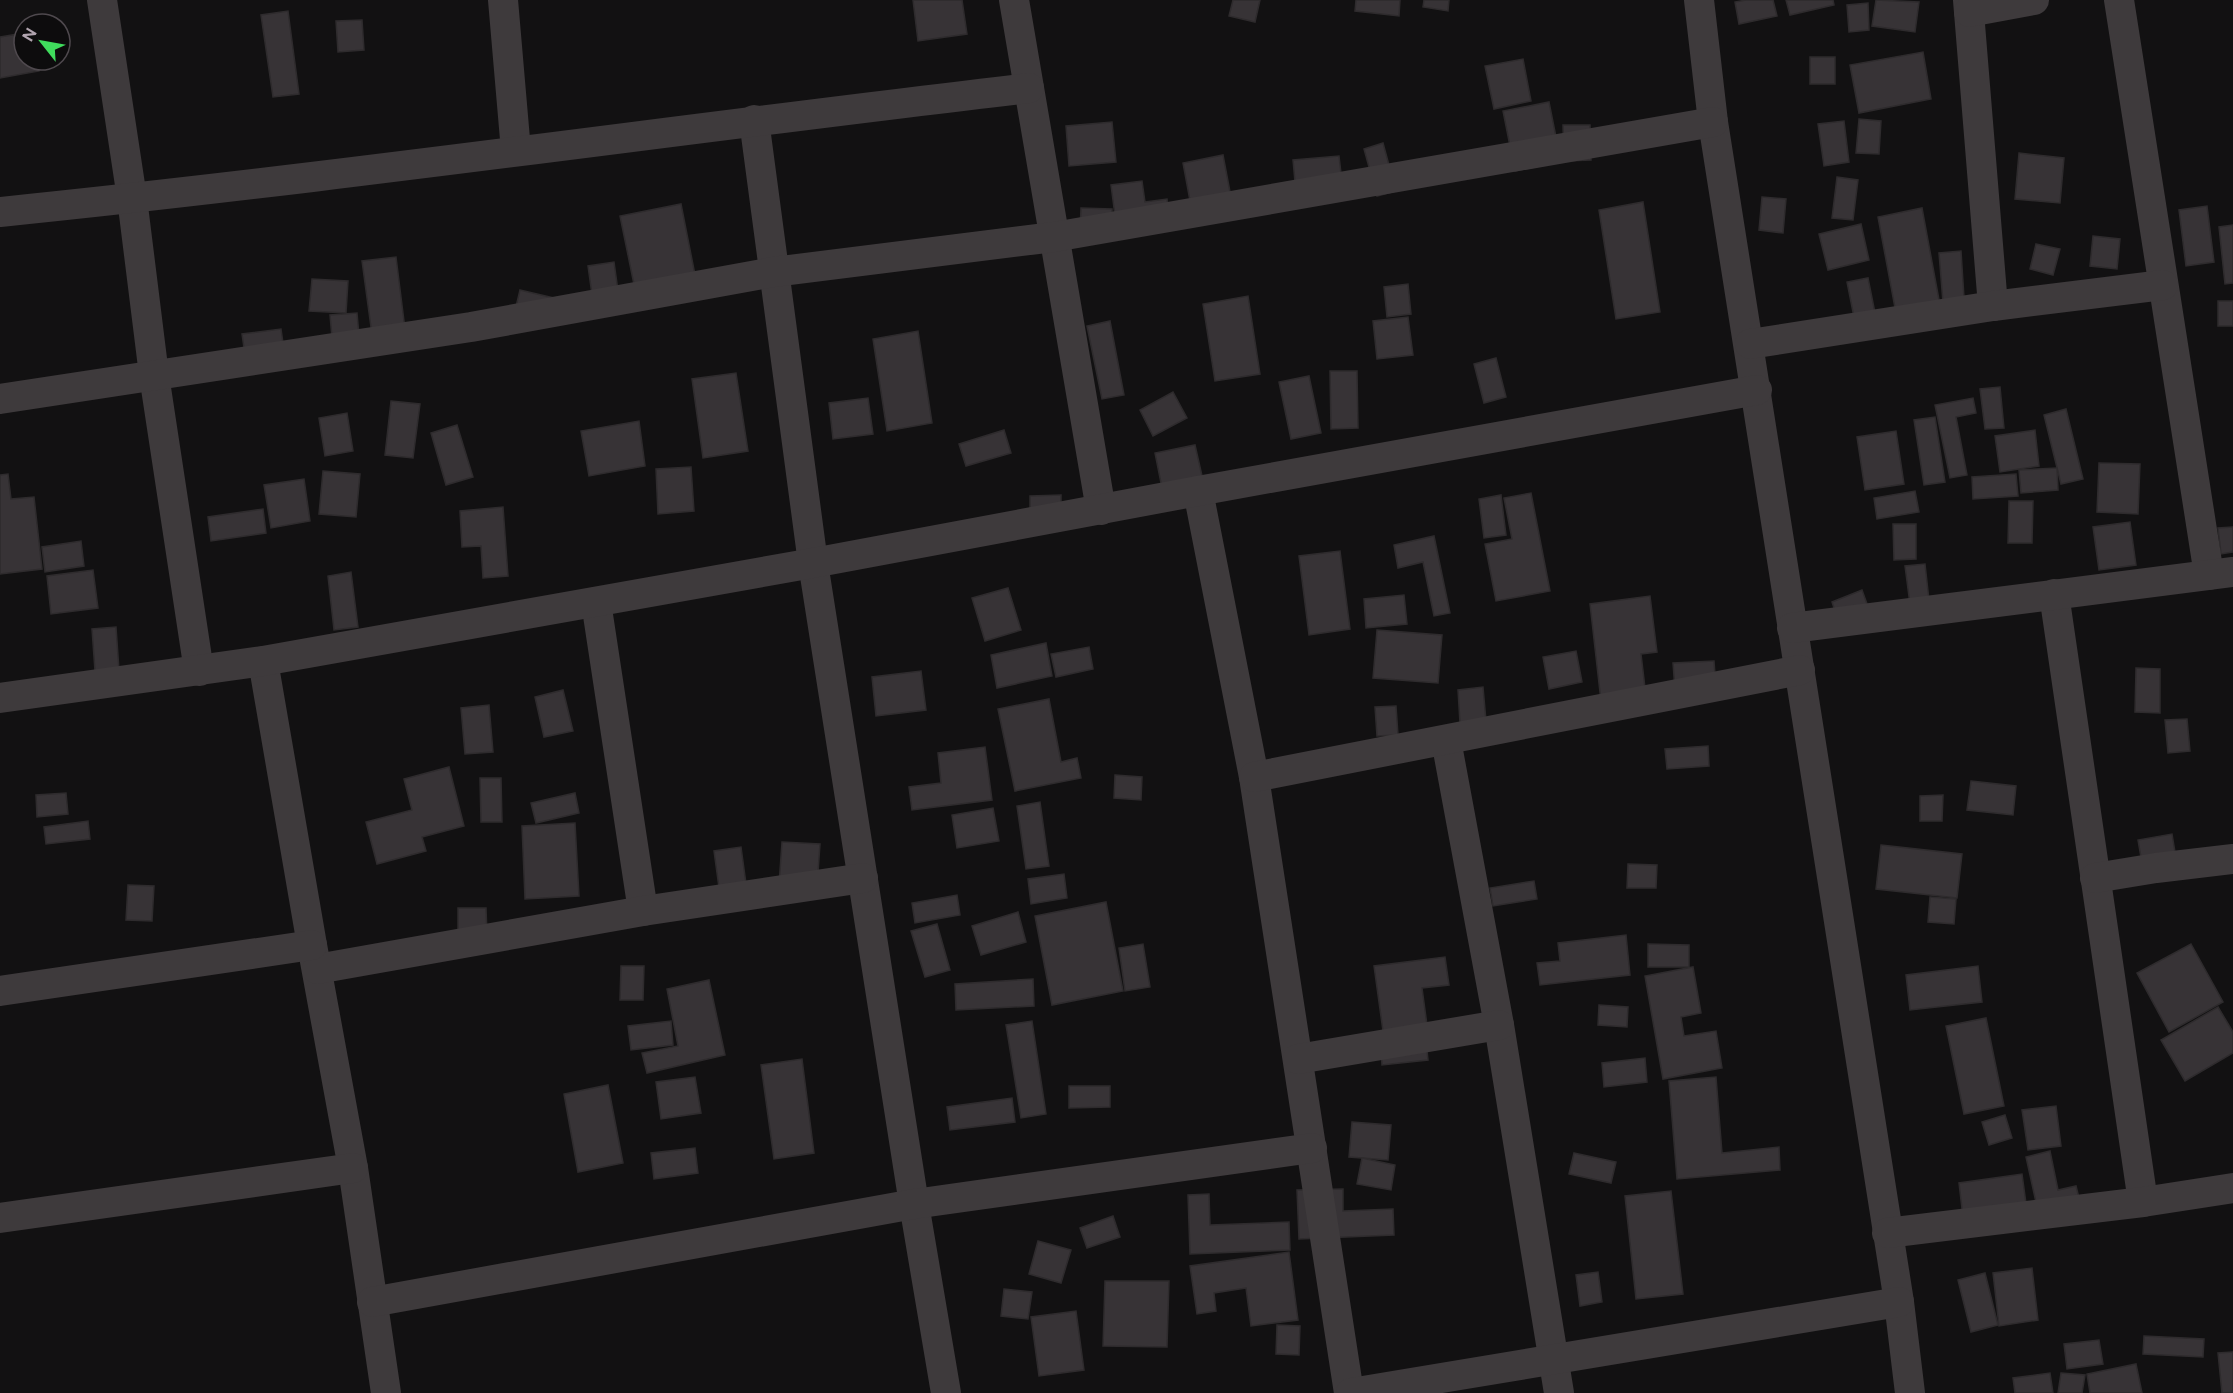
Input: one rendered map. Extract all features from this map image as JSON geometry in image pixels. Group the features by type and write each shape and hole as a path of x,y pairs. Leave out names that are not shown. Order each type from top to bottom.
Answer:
{"street":[{"path":"102,0 132,198 154,375 199,670"},
{"path":"503,0 516,151"},
{"path":"1014,0 1101,510"},
{"path":"1699,0 1713,122 1750,344 1792,628 1899,1302 1910,1393"},
{"path":"1993,306 1968,6 2034,0"},
{"path":"1792,628 2221,573 2163,285 2119,0"},
{"path":"0,212 132,198 1029,88"},
{"path":"754,120 813,563 946,1393"},
{"path":"0,399 471,327 773,272 1054,237 1713,122"},
{"path":"1750,344 1993,306 2163,285"},
{"path":"0,698 263,661 1757,390"},
{"path":"1198,490 1254,777 1350,1393 1899,1302"},
{"path":"2054,594 2143,1202"},
{"path":"596,602 643,911"},
{"path":"263,661 353,1168 386,1393"},
{"path":"1254,777 1800,670"},
{"path":"1446,740 1499,1025 1559,1393"},
{"path":"2095,878 2233,859"},
{"path":"0,991 314,957 863,878"},
{"path":"1298,1059 1499,1025"},
{"path":"372,1302 914,1204 1312,1148"},
{"path":"0,1218 353,1168"},
{"path":"1887,1233 2143,1202 2233,1188"}],"building":[{"path":"913,0 962,0 967,34 918,41"},
{"path":"1233,0 1260,0 1255,22 1229,16"},
{"path":"1356,0 1400,0 1399,16 1355,11"},
{"path":"1424,0 1449,0 1448,11 1423,7"},
{"path":"1773,0 1777,16 1739,24 1735,2"},
{"path":"1786,0 1833,0 1834,5 1790,15"},
{"path":"1876,0 1919,2 1915,32 1872,26"},
{"path":"1868,3 1869,30 1849,32 1847,5"},
{"path":"288,11 299,94 273,97 261,15"},
{"path":"362,20 364,50 338,52 336,21"},
{"path":"12,35 12,72 33,72 0,78 0,37"},
{"path":"1923,52 1931,99 1859,113 1850,65"},
{"path":"1810,57 1835,57 1835,84 1810,84"},
{"path":"1523,59 1531,101 1494,109 1485,66"},
{"path":"1549,102 1561,162 1515,171 1503,111"},
{"path":"1859,119 1881,121 1879,154 1856,153"},
{"path":"1844,121 1849,162 1824,166 1818,124"},
{"path":"1112,122 1116,162 1069,166 1066,126"},
{"path":"1563,125 1590,125 1591,160 1564,161"},
{"path":"1383,143 1396,191 1377,196 1364,149"},
{"path":"2019,153 2064,158 2060,203 2015,199"},
{"path":"1223,155 1231,197 1191,206 1183,163"},
{"path":"1339,156 1344,199 1297,204 1293,160"},
{"path":"1837,177 1858,180 1853,220 1832,218"},
{"path":"1142,181 1145,202 1167,199 1170,223 1117,231 1111,185"},
{"path":"1762,197 1786,199 1783,233 1759,230"},
{"path":"1643,202 1660,312 1616,319 1599,210"},
{"path":"681,204 698,290 638,304 620,216"},
{"path":"2207,206 2214,262 2186,266 2179,210"},
{"path":"1081,208 1112,209 1112,232 1080,231"},
{"path":"1922,208 1942,316 1898,324 1878,217"},
{"path":"1861,224 1869,260 1828,270 1819,234"},
{"path":"2233,225 2233,283 2225,284 2219,227"},
{"path":"2093,236 2120,239 2117,269 2090,266"},
{"path":"2036,244 2060,249 2053,275 2030,269"},
{"path":"1961,251 1965,313 1944,315 1939,253"},
{"path":"396,257 406,337 373,342 362,261"},
{"path":"614,262 620,305 594,309 588,266"},
{"path":"1868,278 1878,328 1857,332 1847,282"},
{"path":"312,279 348,281 346,313 309,311"},
{"path":"1408,284 1411,314 1387,317 1384,287"},
{"path":"520,290 554,298 514,315"},
{"path":"1248,296 1260,374 1215,381 1203,304"},
{"path":"2218,301 2233,301 2233,326 2218,326"},
{"path":"357,313 360,347 333,349 330,315"},
{"path":"1408,317 1413,355 1377,359 1373,321"},
{"path":"1110,321 1124,395 1102,399 1087,326"},
{"path":"281,329 285,357 246,362 242,334"},
{"path":"918,331 932,423 887,431 873,339"},
{"path":"1496,358 1506,397 1484,403 1474,364"},
{"path":"1330,371 1357,371 1358,428 1331,429"},
{"path":"736,373 748,451 703,458 692,379"},
{"path":"1309,376 1321,433 1291,439 1279,382"},
{"path":"2000,387 2004,428 1985,429 1980,389"},
{"path":"1173,392 1187,418 1153,436 1140,410"},
{"path":"868,398 873,434 833,439 829,403"},
{"path":"1973,398 1976,413 1956,417 1967,475 1950,478 1935,405"},
{"path":"391,401 420,404 413,458 385,455"},
{"path":"2066,409 2083,479 2061,484 2044,415"},
{"path":"347,413 353,451 325,456 319,418"},
{"path":"1935,417 1945,482 1924,485 1914,420"},
{"path":"639,421 645,466 589,476 581,431"},
{"path":"457,425 473,477 446,485 431,433"},
{"path":"1004,430 1011,453 966,466 959,444"},
{"path":"2035,430 2039,466 2000,472 1995,436"},
{"path":"1896,431 1904,484 1865,490 1857,437"},
{"path":"1195,445 1205,489 1164,498 1155,453"},
{"path":"2099,463 2140,464 2138,514 2097,512"},
{"path":"691,467 694,511 658,514 656,469"},
{"path":"2057,468 2058,490 2021,493 2019,470"},
{"path":"323,471 360,474 356,517 319,514"},
{"path":"8,474 11,499 34,497 42,569 0,574 0,475"},
{"path":"2016,474 2018,496 1973,499 1972,477"},
{"path":"304,479 310,521 271,528 264,485"},
{"path":"1915,491 1919,512 1877,519 1874,498"},
{"path":"1531,493 1550,591 1496,601 1485,544 1512,539 1504,498"},
{"path":"1061,495 1061,516 1030,516 1030,496"},
{"path":"1501,495 1506,535 1484,538 1479,499"},
{"path":"2009,501 2033,501 2032,543 2008,543"},
{"path":"503,507 508,576 483,578 481,546 462,547 460,511"},
{"path":"263,509 266,533 211,541 208,517"},
{"path":"2130,522 2136,565 2099,570 2093,527"},
{"path":"1893,524 1916,524 1916,559 1894,560"},
{"path":"2233,527 2233,552 2221,554 2218,528"},
{"path":"1434,536 1450,613 1434,616 1423,562 1398,568 1394,545"},
{"path":"81,541 84,566 45,572 42,547"},
{"path":"1340,551 1350,629 1309,635 1299,556"},
{"path":"1925,564 1930,609 1911,612 1905,566"},
{"path":"93,570 98,608 51,614 47,576"},
{"path":"351,572 358,627 334,630 328,576"},
{"path":"1008,588 1021,630 985,641 972,598"},
{"path":"1862,590 1871,615 1840,626 1832,602"},
{"path":"1404,595 1407,624 1366,628 1364,599"},
{"path":"1650,596 1657,652 1641,654 1646,696 1601,701 1590,604"},
{"path":"116,627 119,670 95,671 92,629"},
{"path":"1377,630 1442,635 1438,683 1373,678"},
{"path":"1046,643 1052,676 997,688 991,655"},
{"path":"1089,647 1093,669 1056,677 1051,654"},
{"path":"1576,651 1582,682 1549,689 1543,657"},
{"path":"1714,661 1716,688 1675,690 1673,663"},
{"path":"2136,668 2160,669 2160,713 2135,712"},
{"path":"921,671 926,710 876,716 872,677"},
{"path":"1483,687 1486,721 1460,723 1458,690"},
{"path":"563,690 573,731 544,737 535,697"},
{"path":"1049,699 1061,762 1077,758 1081,778 1015,791 998,709"},
{"path":"489,705 493,752 465,754 461,708"},
{"path":"1396,706 1398,735 1377,736 1375,707"},
{"path":"2187,719 2190,751 2168,753 2165,720"},
{"path":"1708,746 1709,766 1667,769 1665,749"},
{"path":"985,747 992,800 912,810 909,787 941,783 938,753"},
{"path":"449,767 464,826 422,837 426,851 377,864 366,822 412,810 404,779"},
{"path":"1115,775 1142,777 1141,800 1114,798"},
{"path":"480,778 501,778 502,822 481,822"},
{"path":"1971,781 2016,786 2013,815 1967,810"},
{"path":"66,793 68,814 37,817 36,795"},
{"path":"575,793 579,813 536,823 531,803"},
{"path":"1943,795 1942,821 1920,821 1920,796"},
{"path":"1040,802 1049,866 1026,869 1017,806"},
{"path":"993,808 999,841 957,848 952,815"},
{"path":"88,821 90,839 46,844 44,827"},
{"path":"575,823 579,896 525,899 522,826"},
{"path":"2172,834 2177,864 2143,869 2138,840"},
{"path":"782,842 820,844 817,887 779,885"},
{"path":"1881,845 1962,854 1957,898 1876,889"},
{"path":"741,847 747,891 720,895 714,851"},
{"path":"1628,864 1657,865 1656,888 1627,888"},
{"path":"1064,874 1067,898 1031,904 1028,879"},
{"path":"1534,881 1537,899 1493,906 1490,888"},
{"path":"128,885 154,886 152,921 126,920"},
{"path":"957,895 960,915 915,923 912,903"},
{"path":"1930,897 1956,899 1954,924 1928,922"},
{"path":"1106,902 1123,991 1052,1005 1035,916"},
{"path":"458,908 486,908 487,935 458,936"},
{"path":"1018,912 1026,942 981,955 972,926"},
{"path":"937,924 950,970 925,977 911,931"},
{"path":"1626,935 1630,975 1540,985 1537,963 1560,961 1558,943"},
{"path":"1143,944 1150,987 1125,991 1119,948"},
{"path":"1648,944 1689,945 1689,967 1648,967"},
{"path":"2191,944 2223,1002 2169,1032 2137,973"},
{"path":"1445,957 1449,985 1422,988 1427,1025 1383,1031 1374,966"},
{"path":"621,966 644,966 643,1000 620,1000"},
{"path":"1978,966 1982,1002 1910,1010 1906,975"},
{"path":"1693,967 1701,1013 1681,1017 1684,1036 1716,1031 1722,1068 1663,1079 1645,976"},
{"path":"1033,979 1034,1006 956,1010 955,984"},
{"path":"709,980 725,1055 647,1073 642,1053 678,1046 667,989"},
{"path":"1599,1005 1628,1007 1627,1027 1598,1025"},
{"path":"2218,1007 2233,1032 2233,1053 2185,1081 2161,1040"},
{"path":"1986,1018 2004,1106 1964,1114 1946,1026"},
{"path":"671,1021 673,1045 631,1050 628,1026"},
{"path":"1032,1021 1046,1114 1021,1118 1006,1025"},
{"path":"1425,1032 1428,1060 1382,1065 1380,1036"},
{"path":"1645,1058 1647,1082 1604,1087 1602,1063"},
{"path":"802,1059 814,1153 774,1159 761,1065"},
{"path":"695,1077 701,1113 661,1119 656,1082"},
{"path":"1716,1077 1722,1153 1779,1147 1780,1170 1677,1179 1669,1081"},
{"path":"608,1085 623,1163 578,1172 564,1094"},
{"path":"1069,1086 1110,1086 1110,1107 1069,1108"},
{"path":"1012,1098 1015,1122 950,1130 947,1107"},
{"path":"2056,1106 2061,1146 2028,1150 2022,1110"},
{"path":"2005,1115 2012,1138 1989,1145 1982,1122"},
{"path":"1352,1122 1391,1125 1388,1160 1349,1157"},
{"path":"695,1148 698,1173 654,1179 651,1153"},
{"path":"2050,1151 2058,1190 2076,1186 2081,1206 2039,1216 2026,1157"},
{"path":"1574,1153 1616,1162 1611,1183 1569,1174"},
{"path":"1362,1158 1395,1165 1391,1190 1357,1184"},
{"path":"2022,1174 2028,1218 1964,1226 1959,1183"},
{"path":"1343,1189 1343,1211 1393,1209 1394,1235 1299,1239 1297,1190"},
{"path":"1671,1191 1683,1294 1636,1299 1625,1196"},
{"path":"1209,1194 1210,1225 1289,1222 1290,1250 1190,1254 1188,1195"},
{"path":"1113,1216 1120,1237 1087,1248 1080,1228"},
{"path":"1038,1241 1071,1250 1061,1283 1029,1274"},
{"path":"1289,1252 1298,1320 1251,1326 1246,1288 1214,1293 1216,1311 1197,1314 1190,1266"},
{"path":"2032,1268 2038,1320 1999,1326 1993,1273"},
{"path":"1598,1272 1602,1302 1580,1306 1576,1275"},
{"path":"1985,1273 1998,1325 1971,1332 1958,1280"},
{"path":"1105,1281 1169,1281 1167,1347 1103,1346"},
{"path":"1004,1289 1032,1292 1028,1319 1001,1316"},
{"path":"1076,1311 1084,1370 1039,1376 1031,1317"},
{"path":"1277,1325 1300,1326 1299,1355 1276,1354"},
{"path":"2144,1336 2204,1339 2203,1357 2143,1354"},
{"path":"2099,1340 2103,1364 2067,1369 2064,1344"},
{"path":"2233,1352 2233,1393 2222,1393 2218,1353"},
{"path":"2136,1364 2142,1393 2090,1393 2087,1374"},
{"path":"2050,1373 2053,1393 2015,1393 2013,1378"},
{"path":"2061,1373 2085,1375 2082,1393 2058,1393"}]}
